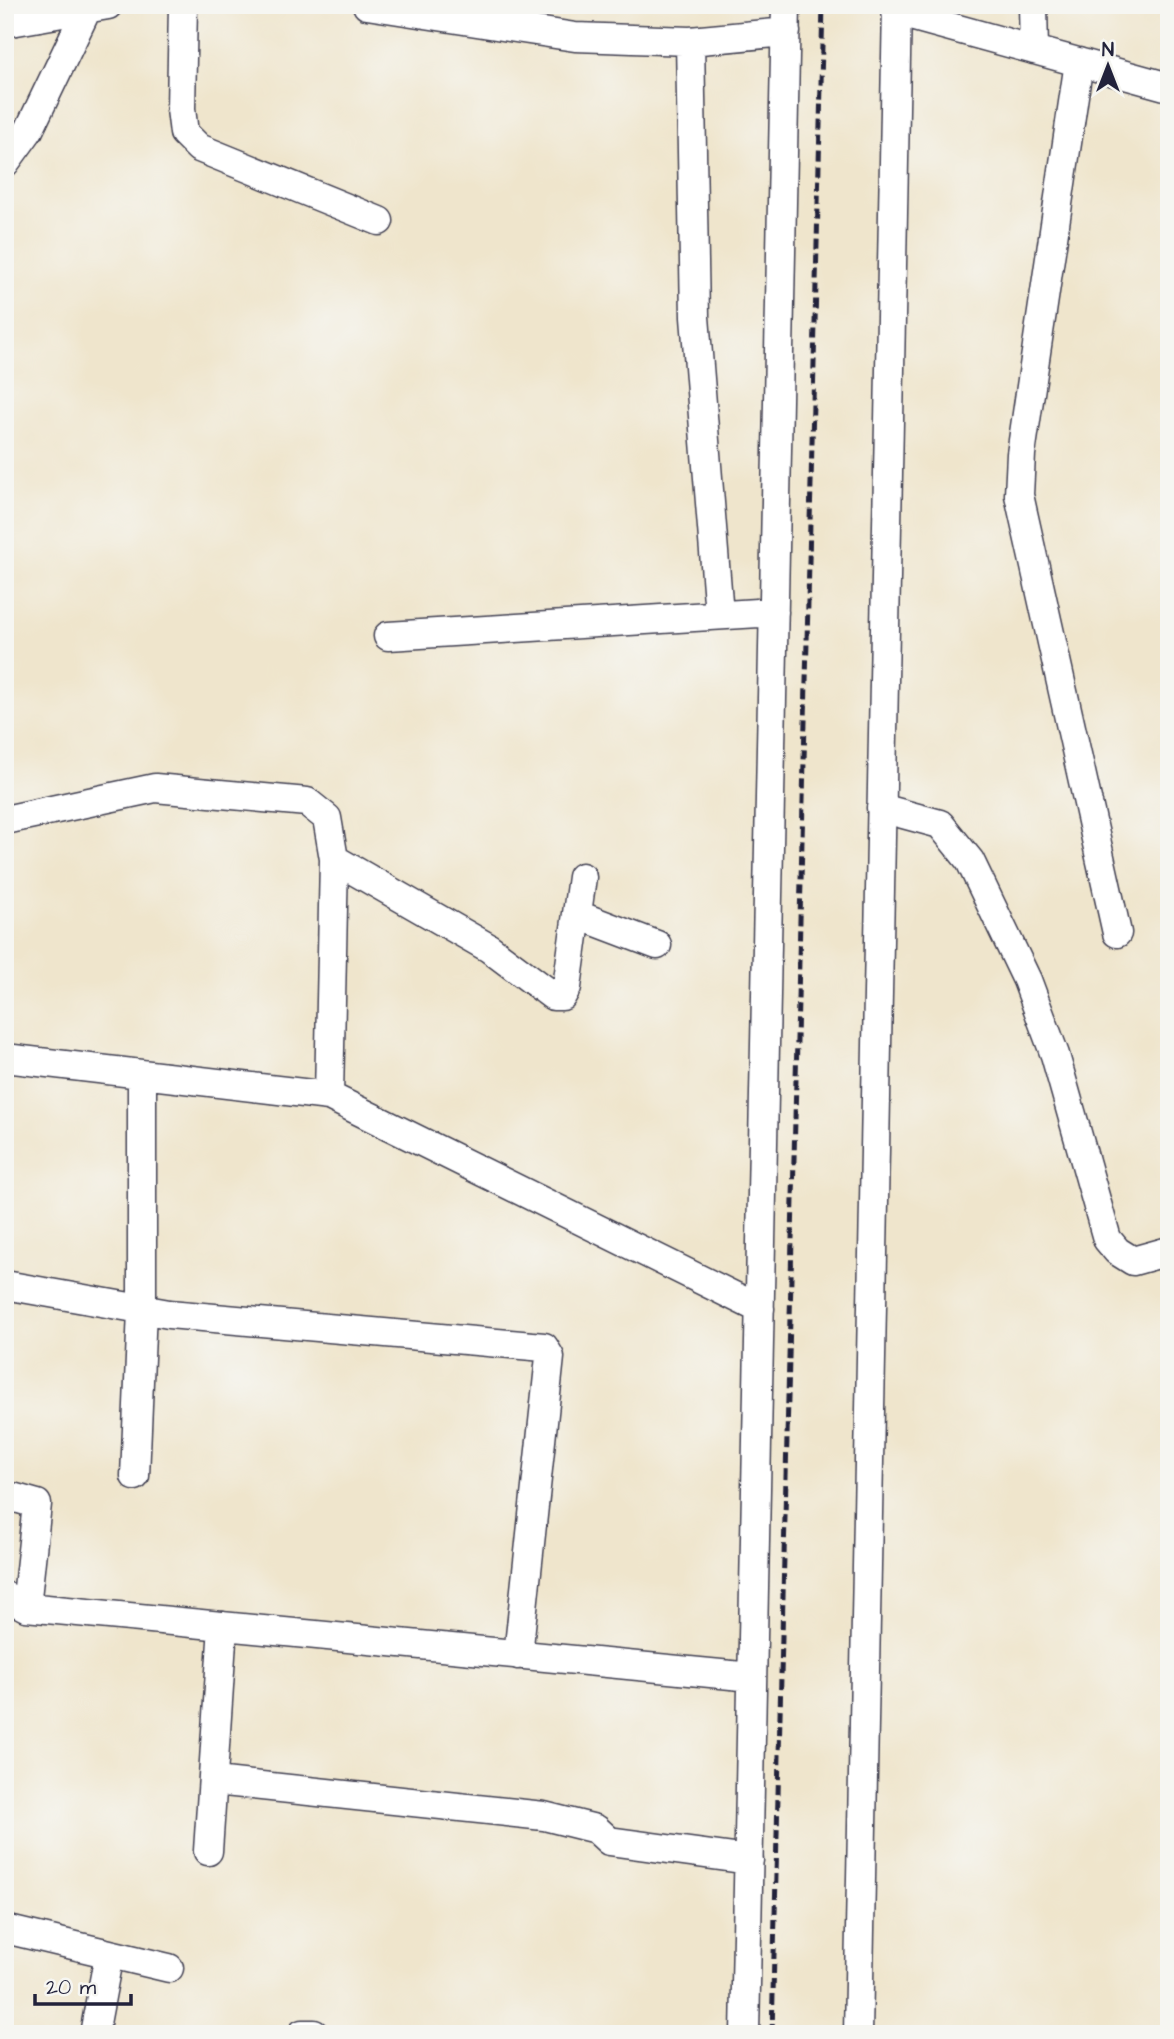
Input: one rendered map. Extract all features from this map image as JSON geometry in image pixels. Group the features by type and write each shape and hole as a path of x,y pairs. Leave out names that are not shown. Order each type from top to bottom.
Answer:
{"street":[{"path":"183,5 181,108 184,133 199,148 379,221"},
{"path":"367,5 575,37 690,41 786,19 745,2034"},
{"path":"1033,5 1034,50"},
{"path":"5,23 94,6"},
{"path":"5,163 29,130 94,6"},
{"path":"858,2034 896,8 1169,87"},
{"path":"690,41 695,317 719,614"},
{"path":"1079,62 1029,417 1021,454 1019,495 1117,933"},
{"path":"388,636 774,612"},
{"path":"5,820 155,788 307,802 327,818 334,859 329,1096"},
{"path":"881,808 940,824 970,861 1027,979 1055,1055 1107,1239 1117,1251 1133,1261 1169,1251"},
{"path":"334,859 489,948 553,996 562,996 567,988 579,915 582,877"},
{"path":"579,915 657,945"},
{"path":"5,1058 329,1096 760,1309"},
{"path":"135,1476 142,1310 142,1074"},
{"path":"5,1285 142,1310 544,1347 550,1357 518,1654"},
{"path":"5,1495 37,1504 16,1602 223,1626 752,1677"},
{"path":"208,1851 215,1781 223,1626"},
{"path":"215,1781 544,1816 596,1829 609,1841 749,1860"},
{"path":"5,1929 169,1968"},
{"path":"94,2034 109,1954"},
{"path":"302,2034 314,2034"}],"railway":[{"path":"772,2034 823,5"}]}
